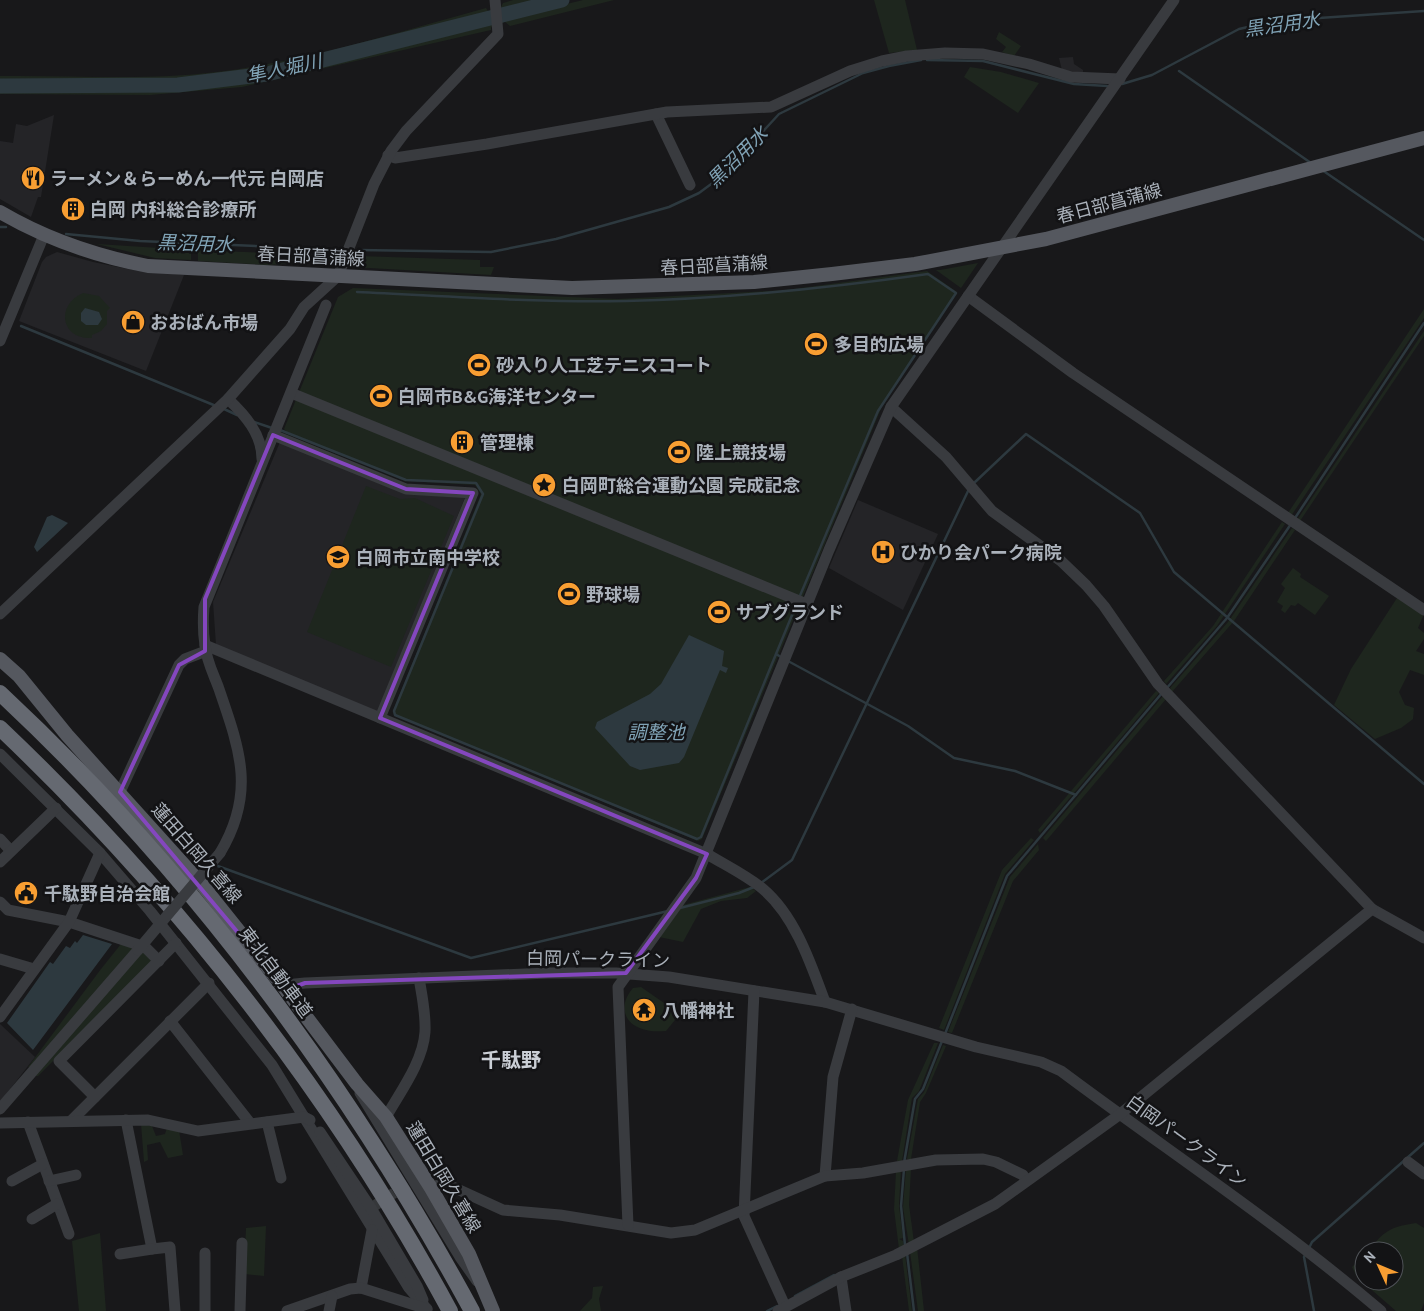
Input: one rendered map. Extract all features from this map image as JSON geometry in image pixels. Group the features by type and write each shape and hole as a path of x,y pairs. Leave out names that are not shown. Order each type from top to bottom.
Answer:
{"highway":[{"name":"東北自動車道","path":"0,693 105,799 202,907 247,965 300,1037 373,1145 448,1267 472,1311"},
{"path":"0,728 47,774 136,869 256,1014 317,1095 359,1157 450,1311"}],"main road":[{"name":"春日部菖蒲線","path":"0,212 28,229 44,235 111,259 148,266 563,288 754,282 915,264 1003,248 1095,227 1424,138"},
{"name":"蓮田白岡久喜線","path":"0,659 19,676 67,735 203,886 286,990 357,1084 386,1117 431,1188 469,1254 493,1311"}],"street":[{"path":"628,1226 618,987 626,973 696,878 829,550 892,407 1174,0"},
{"path":"0,614 228,399 290,329 304,307 338,276 374,184 388,155 406,131 498,34 499,26 494,3"},
{"path":"388,155 395,158 488,144 656,114 688,110 771,107 850,71 882,61 945,53 983,54 1005,58 1071,77 1120,79"},
{"path":"656,114 690,185"},
{"path":"0,341 44,235"},
{"path":"968,296 1073,373 1424,610"},
{"path":"0,1109 220,853 233,830 239,811 242,774 233,731 205,648 205,600 326,305"},
{"path":"296,395 802,602"},
{"path":"228,399 254,429 260,444 262,461"},
{"path":"892,407 946,457 992,511 1061,561 1086,585 1104,606 1158,684 1372,909 1424,938"},
{"path":"273,435 406,489 473,493 380,718"},
{"path":"205,648 380,718 707,854 762,889 783,909 797,934 825,1002"},
{"path":"120,792 179,665 185,659 205,648"},
{"path":"0,754 100,853 209,983 272,1065 408,1288 427,1310"},
{"path":"0,862 56,808"},
{"path":"0,839 11,851"},
{"path":"0,1017 69,922 100,853"},
{"path":"0,902 8,910 69,922 145,948 159,961"},
{"path":"754,991 744,1216 782,1309 841,1277 914,1246 995,1204 1119,1114 1372,909"},
{"path":"95,1097 59,1061 176,943"},
{"path":"0,959 34,969"},
{"name":"白岡パークライン","path":"286,990 295,984 305,983 548,973 626,973 669,977 825,1002 952,1040 1041,1062 1061,1071 1321,1260 1381,1311"},
{"path":"386,1117 421,1051 425,1034 425,1014 419,978"},
{"path":"72,1120 209,983"},
{"path":"825,1176 833,1077 852,1009"},
{"path":"170,1021 250,1123"},
{"path":"357,1084 366,1105 460,1257 483,1288"},
{"path":"0,1123 72,1120 148,1120 198,1131 304,1117 312,1120 370,1208 417,1286 427,1310"},
{"path":"126,1120 152,1249"},
{"path":"28,1122 69,1234"},
{"path":"267,1122 281,1178"},
{"path":"431,1188 444,1183 503,1210 560,1215 671,1233 695,1230 825,1176 894,1168 936,1160 983,1158 1023,1175 1026,1180"},
{"path":"1408,1162 1424,1174"},
{"path":"12,1181 43,1164"},
{"path":"49,1181 76,1175"},
{"path":"32,1219 57,1204"},
{"path":"361,1288 372,1230"},
{"path":"240,1311 242,1243"},
{"path":"120,1254 170,1247 175,1311"},
{"path":"205,1253 205,1311"},
{"path":"841,1277 846,1311"},
{"path":"287,1311 350,1289 361,1288 427,1310"},
{"path":"329,1311 332,1296"}],"highlighted area":[{"path":"273,435 406,489 473,493 380,718 707,854 696,878 626,973 305,983 286,990 120,792 179,665 205,651 205,599"}],"shaded area":[{"path":"513,0 543,0 313,59 240,74 150,80 0,80 0,76 108,77 190,75 251,67 353,45 486,8 488,11 501,7 503,3"},
{"path":"583,0 614,0 510,26 505,22 491,27 491,30 242,87 150,95 0,94 0,92 178,89 248,83"},
{"path":"874,0 905,0 917,50 889,53"},
{"path":"999,32 1021,46 1014,56 1002,52 1006,47 996,39"},
{"path":"1073,57 1074,64 1083,70 1083,74 1062,70 1059,58"},
{"path":"970,67 1001,72 1039,83 1018,113 964,77"},
{"path":"54,115 41,197 38,197 31,217 0,199 0,141 13,143 16,124 27,126"},
{"path":"97,244 191,250 191,260 155,258"},
{"path":"198,250 340,256 337,265 301,263 267,265 198,261"},
{"path":"57,252 133,270 184,275 146,371 19,321 42,262 46,257"},
{"path":"353,257 480,260 480,267 494,267 491,275 352,267"},
{"path":"978,263 961,288 936,270 940,270"},
{"path":"927,271 957,292 883,404 702,839 698,841 394,715 393,711 481,494 475,485 406,481 287,432 284,429 338,297 353,288 618,299 786,290"},
{"path":"83,293 99,296 110,308 107,311 107,324 101,331 92,335 92,338 74,334 68,328 65,321 68,305 74,298"},
{"path":"1424,309 1424,318 1291,516 1288,513"},
{"path":"1424,331 1424,336 1300,521 1297,520"},
{"name":"白岡市立南中学校","path":"280,442 402,492 466,495 377,713 216,645 213,602"},
{"path":"366,486 400,499 415,498 454,516 391,667 307,632"},
{"name":"ひかり会パーク病院","path":"858,500 938,534 903,610 829,568"},
{"path":"1282,522 1285,524 1217,626 1166,684 1164,681 1213,626"},
{"path":"1292,528 1295,530 1234,621 1172,692 1170,688 1228,622"},
{"path":"1293,568 1301,574 1300,577 1329,596 1315,615 1298,603 1295,606 1291,605 1285,613 1281,610 1283,606 1277,602 1285,588 1281,584"},
{"path":"1397,598 1424,614 1418,628 1424,633 1424,639 1416,651 1424,654 1424,675 1410,670 1399,692 1405,705 1414,708 1413,719 1401,728 1375,739 1334,705 1351,669"},
{"path":"1156,691 1159,693 1040,833 1038,830"},
{"path":"1163,696 1166,699 1046,841 1043,838"},
{"path":"1031,838 1034,840 1005,874 944,1030 939,1028 1002,870"},
{"path":"1038,844 1039,850 1013,881 952,1033 948,1032 1010,877"},
{"path":"750,887 756,891 747,898 721,901 701,909 683,942 659,937 683,905"},
{"path":"121,944 135,949 32,1067 28,1067 101,969"},
{"path":"143,951 152,962 38,1076 34,1076"},
{"path":"641,987 677,1012 675,1020 666,1031 646,1030 638,1027 632,1024 625,1014 624,1007 628,994 633,988"},
{"path":"0,1024 35,1057 0,1102"},
{"path":"934,1043 938,1043 919,1091 912,1098 902,1161 897,1161 908,1100"},
{"path":"943,1045 946,1046 926,1093 920,1102 911,1159 907,1159 918,1099 924,1092"},
{"path":"141,1124 152,1126 156,1136 165,1134 167,1128 179,1130 183,1155 168,1158 160,1142 147,1145 148,1160 144,1162"},
{"path":"906,1169 911,1169 909,1205 914,1242 909,1245 903,1207"},
{"path":"901,1170 899,1206 903,1238 899,1239 903,1241 904,1247 899,1249 894,1209 896,1172"},
{"path":"1416,1223 1424,1228 1424,1303 1421,1311 1396,1311 1373,1291 1404,1291 1404,1241 1377,1241 1384,1234 1400,1226"},
{"path":"266,1226 264,1276 244,1274 246,1228"},
{"path":"100,1233 106,1311 79,1311 72,1241"},
{"path":"917,1247 924,1311 918,1311 910,1252"},
{"path":"905,1254 912,1311 909,1311 902,1256"},
{"path":"603,1286 599,1299 601,1311 580,1311 592,1298 593,1287"}],"water":[{"path":"85,308 99,312 102,319 98,325 86,325 81,321 81,313"},
{"path":"52,515 68,523 37,552 34,547 47,517"},
{"name":"調整池","path":"689,635 724,651 722,666 728,668 726,673 720,670 684,757 679,763 640,770 630,766 595,728 597,722 650,694 661,684"},
{"path":"83,935 112,944 33,1050 7,1023 50,962 53,964 66,946 70,948"}],"waterway":[{"name":"隼人堀川","path":"0,86 178,85 267,74 562,0"},
{"name":"黒沼用水","path":"1122,84 1152,75 1239,29 1274,21 1424,11"},
{"name":"黒沼用水","path":"358,250 491,252 556,239 669,207 699,193 722,176 779,114 863,73 921,60"},
{"name":"黒沼用水","path":"927,60 983,61 1074,84 1107,86"},
{"path":"1179,71 1311,163"},
{"path":"1322,170 1424,240"},
{"name":"黒沼用水","path":"0,227 6,227"},
{"name":"黒沼用水","path":"66,234 140,241 323,249"},
{"path":"357,292 559,301 664,300 778,292 928,274 956,293 878,411 799,598"},
{"path":"1295,518 1424,323"},
{"path":"21,326 216,406"},
{"path":"224,409 237,415"},
{"path":"254,422 272,428"},
{"path":"280,430 406,480 476,483 483,494 394,711 395,715 697,839 701,837 776,654 781,657"},
{"path":"974,483 1026,434 1140,513 1174,572 1424,784"},
{"path":"761,883 792,860 969,489"},
{"path":"1166,689 1227,618 1291,524"},
{"path":"776,654 797,603"},
{"path":"788,661 908,726 954,758 1015,771 1076,795"},
{"path":"945,1034 1007,876 1162,693"},
{"path":"194,857 208,862"},
{"path":"215,865 471,958 668,911"},
{"path":"680,908 739,893 754,887"},
{"path":"904,1163 915,1099 923,1089 942,1041"},
{"path":"1309,1248 1312,1242 1424,1143"},
{"path":"904,1169 901,1206 905,1245"},
{"path":"907,1253 914,1311"},
{"path":"1305,1255 1314,1311"},
{"path":"795,1296 834,1275"},
{"path":"767,1311 777,1306"}],"tunnel":[{"path":"371,1208 414,1180"}],"place":[{"name":"ラーメン＆らーめん一代元 白岡店","path":"33,178"},
{"name":"白岡 内科総合診療所","path":"73,209"},
{"name":"おおばん市場","path":"133,322"},
{"name":"多目的広場","path":"816,344"},
{"name":"砂入り人工芝テニスコート","path":"479,365"},
{"name":"白岡市B&G海洋センター","path":"381,396"},
{"name":"管理棟","path":"462,442"},
{"name":"陸上競技場","path":"679,452"},
{"name":"白岡町総合運動公園 完成記念","path":"544,485"},
{"name":"ひかり会パーク病院","path":"883,552"},
{"name":"白岡市立南中学校","path":"338,557"},
{"name":"野球場","path":"569,594"},
{"name":"サブグランド","path":"719,612"},
{"name":"千駄野自治会館","path":"26,893"},
{"name":"八幡神社","path":"644,1010"}],"district":[{"name":"千駄野","path":"511,1060"}]}
